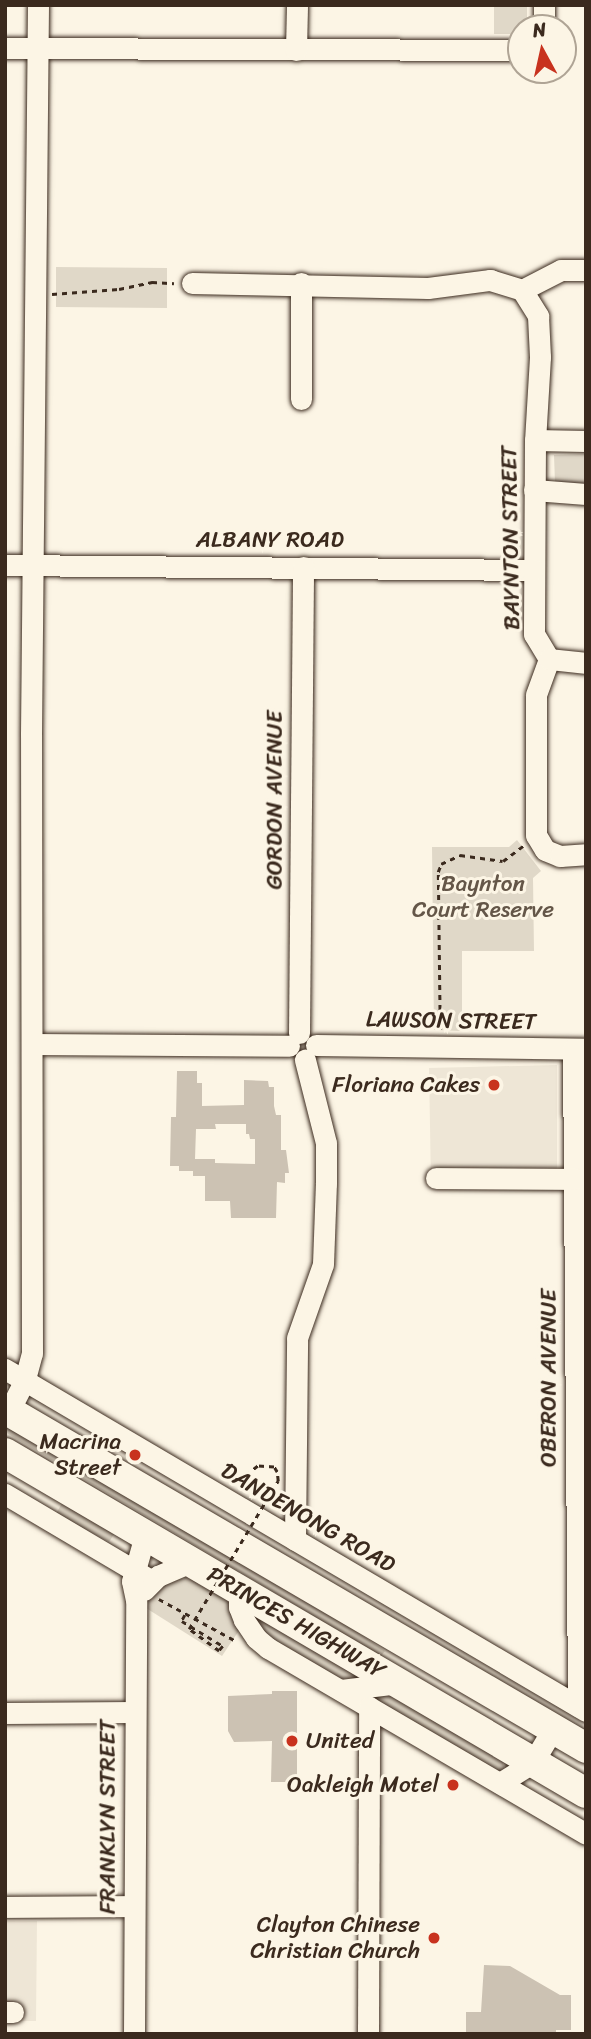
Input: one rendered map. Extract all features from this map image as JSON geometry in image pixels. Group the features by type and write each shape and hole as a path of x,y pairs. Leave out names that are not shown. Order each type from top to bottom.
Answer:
{"highway":[{"name":"PRINCES HIGHWAY","path":"7,1410 586,1748"},
{"name":"PRINCES HIGHWAY","path":"5,1453 586,1793"}],"street":[{"path":"7,1410 25,1380 32,1353 31,734 35,565 38,5"},
{"path":"296,50 297,5"},
{"path":"5,48 507,50"},
{"path":"192,283 301,283 428,288 490,279 522,290 561,270 586,270"},
{"path":"301,283 301,399"},
{"name":"BAYNTON STREET","path":"522,290 538,316 540,357 535,440 534,634 549,659"},
{"path":"535,440 586,441"},
{"path":"534,490 586,494"},
{"name":"ALBANY ROAD","path":"5,565 533,570"},
{"name":"GORDON AVENUE","path":"295,1540 297,1338 323,1264 326,1183 326,1143 302,1046 303,567"},
{"path":"586,663 549,659 536,695 537,835 545,850 560,856 586,855"},
{"name":"LAWSON STREET","path":"32,1044 579,1049"},
{"name":"OBERON AVENUE","path":"579,1049 573,1179 582,1708"},
{"path":"436,1178 573,1179"},
{"name":"DANDENONG ROAD","path":"5,1369 582,1708"},
{"path":"5,1494 145,1587 191,1562"},
{"name":"FRANKLYN STREET","path":"134,2034 134,1712 145,1587 145,1535"},
{"path":"239,1590 239,1607 256,1638 586,1834"},
{"path":"341,1690 399,1683"},
{"path":"368,2034 369,1707"},
{"path":"5,1713 134,1712"},
{"path":"500,1783 533,1762 553,1728"},
{"path":"5,1907 134,1906"}],"path":[{"path":"36,295 119,289 152,282 192,283"},
{"path":"440,1033 438,872 441,864 460,855 503,861 537,835"},
{"path":"185,1615 183,1621 223,1646 219,1651 190,1629 278,1481 277,1472 274,1467 258,1466 244,1477 245,1487"},
{"path":"145,1587 228,1640"}],"shaded area":[{"path":"557,1065 557,1185 431,1184 429,1068"},
{"path":"5,1921 37,1921 36,2021 5,2021"}],"green space":[{"path":"494,5 527,5 527,14 507,14 507,34 494,34"},
{"path":"56,267 167,268 167,308 56,307"},
{"path":"586,454 586,487 555,483 554,455"},
{"name":"Baynton Court Reserve","path":"517,840 541,871 533,878 534,951 462,951 462,1031 434,1030 432,847 509,847"},
{"path":"5,1422 325,1610 385,1651 381,1656 5,1432"},
{"path":"62,1503 114,1534 109,1542 56,1514"},
{"path":"186,1578 202,1583 226,1599 240,1629 222,1656 146,1608 155,1588 169,1581"},
{"path":"252,1614 355,1671 355,1678 339,1679 261,1633"},
{"path":"361,1692 386,1692 502,1759 505,1771 497,1771"}],"building":[{"path":"177,1071 197,1071 197,1083 202,1083 202,1106 244,1105 244,1080 268,1081 269,1087 274,1087 276,1115 281,1115 281,1150 286,1150 289,1173 285,1173 285,1183 277,1182 276,1218 231,1218 230,1201 205,1201 205,1176 193,1176 193,1171 179,1171 179,1166 170,1166 171,1117 176,1117","holes":["215,1124 246,1124 246,1134 249,1134 250,1139 255,1139 255,1164 215,1163 215,1159 195,1159 196,1129 216,1129"]},
{"path":"272,1691 297,1691 297,1782 271,1782 272,1741 234,1742 228,1731 228,1696 272,1694"},
{"path":"484,1965 510,1966 560,1995 571,1995 571,2030 556,2030 556,2034 466,2034 466,2012 481,2012"}],"place":[{"name":"Floriana Cakes","path":"494,1085"},
{"name":"Macrina Street","path":"135,1455"},
{"name":"United","path":"292,1741"},
{"name":"Oakleigh Motel","path":"453,1785"},
{"name":"Clayton Chinese Christian Church","path":"434,1938"}]}
